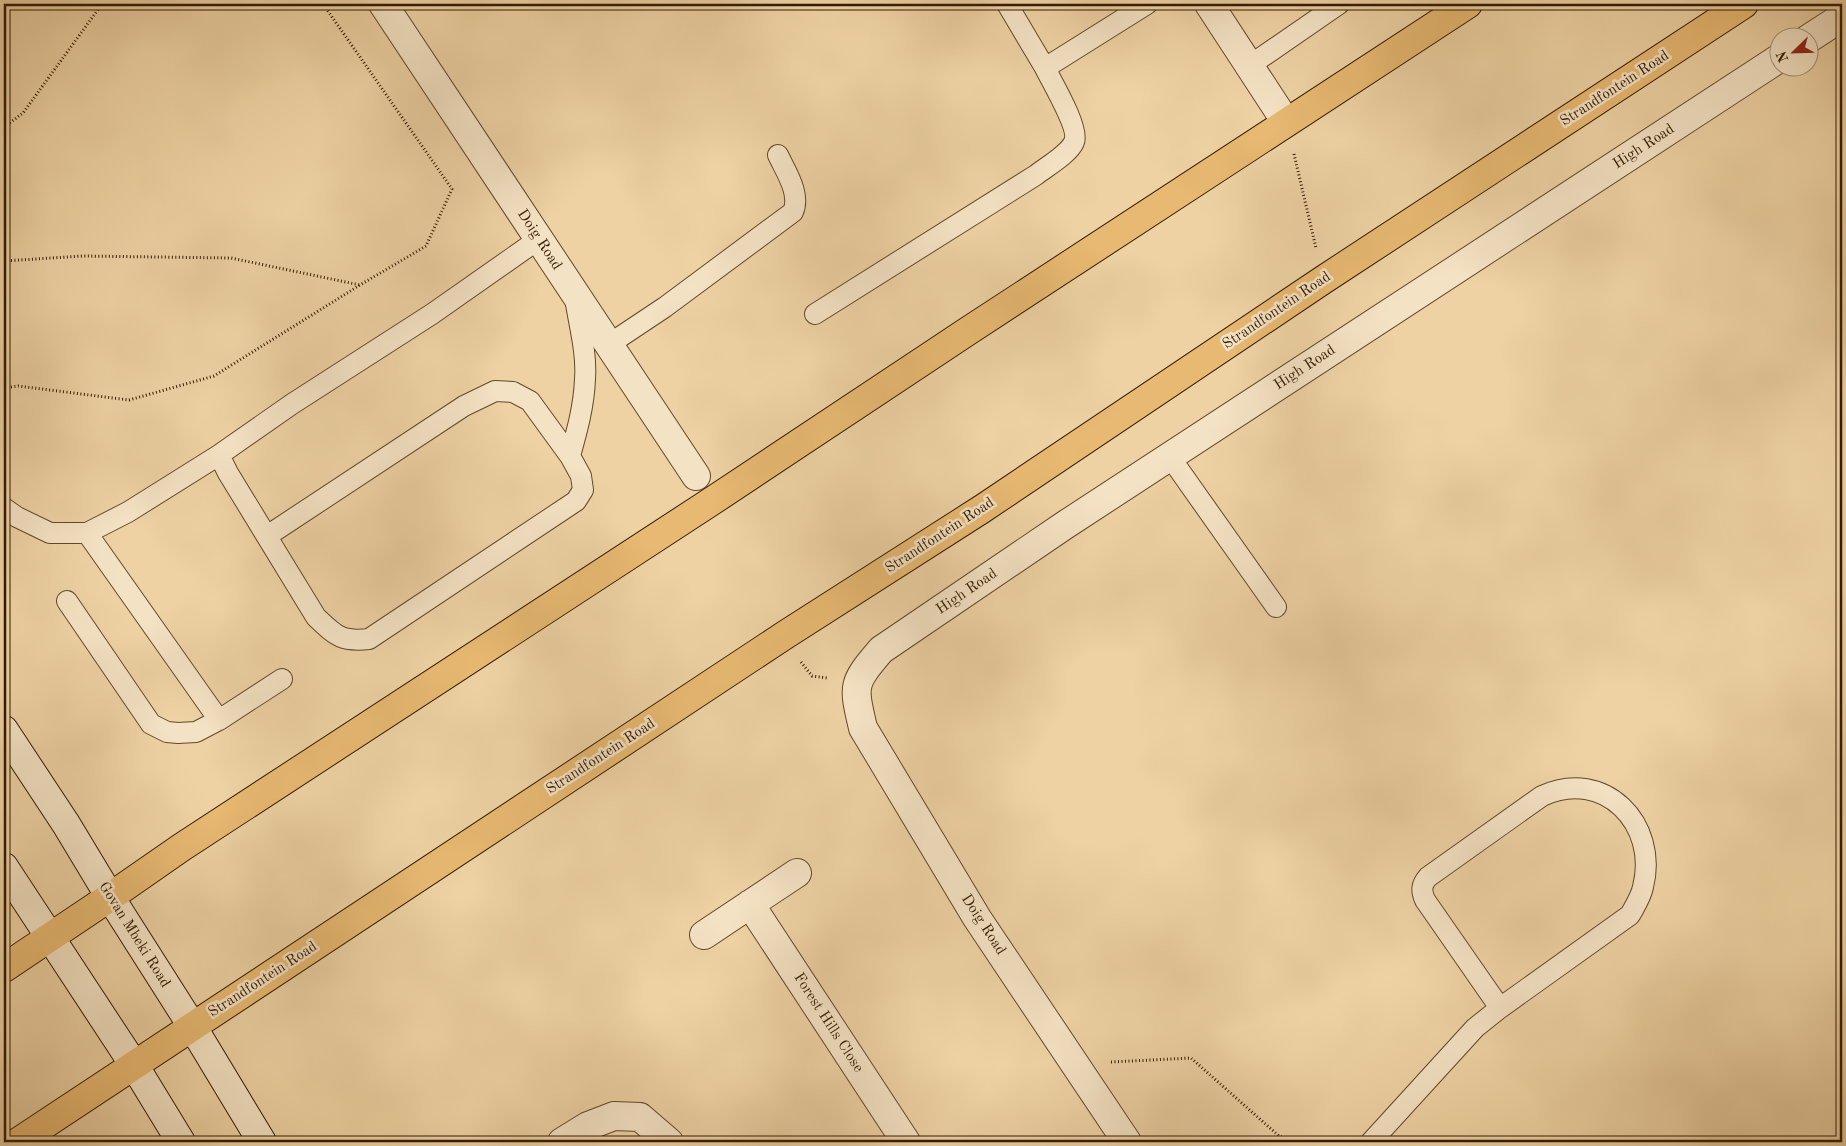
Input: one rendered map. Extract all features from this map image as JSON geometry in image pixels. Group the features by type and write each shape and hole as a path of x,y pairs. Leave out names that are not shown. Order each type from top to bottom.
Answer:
{"main road":[{"path":"4,968 231,815 1468,4"},
{"name":"Strandfontein Road","path":"18,1142 785,635 982,509 1323,280 1744,4"}],"street":[{"name":"Doig Road","path":"383,4 696,476"},
{"path":"1208,4 1286,122"},
{"path":"1818,33 1842,17"},
{"name":"High Road","path":"856,698 861,674 881,650 1170,456 1768,66"},
{"name":"Doig Road","path":"856,698 863,728 919,824 977,918 1127,1142"},
{"name":"Govan Mbeki Road","path":"4,730 66,824 262,1142"},
{"path":"4,868 134,1065 181,1142"},
{"path":"704,935 797,873"},
{"name":"Forest Hills Close","path":"750,904 906,1142"},
{"path":"562,1142 588,1126 614,1116 640,1117 669,1142"}],"lane":[{"path":"815,314 1036,175 1068,151 1074,143 1076,136 1063,102 1007,4"},
{"path":"1045,68 1147,4"},
{"path":"1249,66 1340,4"},
{"path":"608,345 665,307 794,212 796,197 778,155"},
{"path":"4,508 17,517 50,533 86,533 128,512 219,455 292,404 432,314 538,239"},
{"path":"570,456 580,420 586,378 574,294"},
{"path":"219,455 316,617 335,635 353,641 369,639 576,501 584,490 581,476 570,456 530,401 513,392 496,391 464,406 268,536"},
{"path":"1170,456 1276,607"},
{"path":"86,533 219,720"},
{"path":"67,601 151,724 167,732 196,732 219,720 282,679"},
{"path":"1371,1142 1475,1028 1630,915 1643,887 1646,870 1642,838 1637,826 1626,812 1613,800 1594,790 1578,788 1555,790 1542,796 1428,877 1423,885 1422,892 1425,900 1500,1008"}],"path":[{"path":"4,127 23,113 102,4"},
{"path":"4,388 18,386 129,400 214,376 426,246 452,189 323,4"},
{"path":"1286,122 1323,280"},
{"path":"4,261 82,256 231,258 360,285"},
{"path":"1076,1064 1191,1058 1279,1136 1298,1142"}]}
